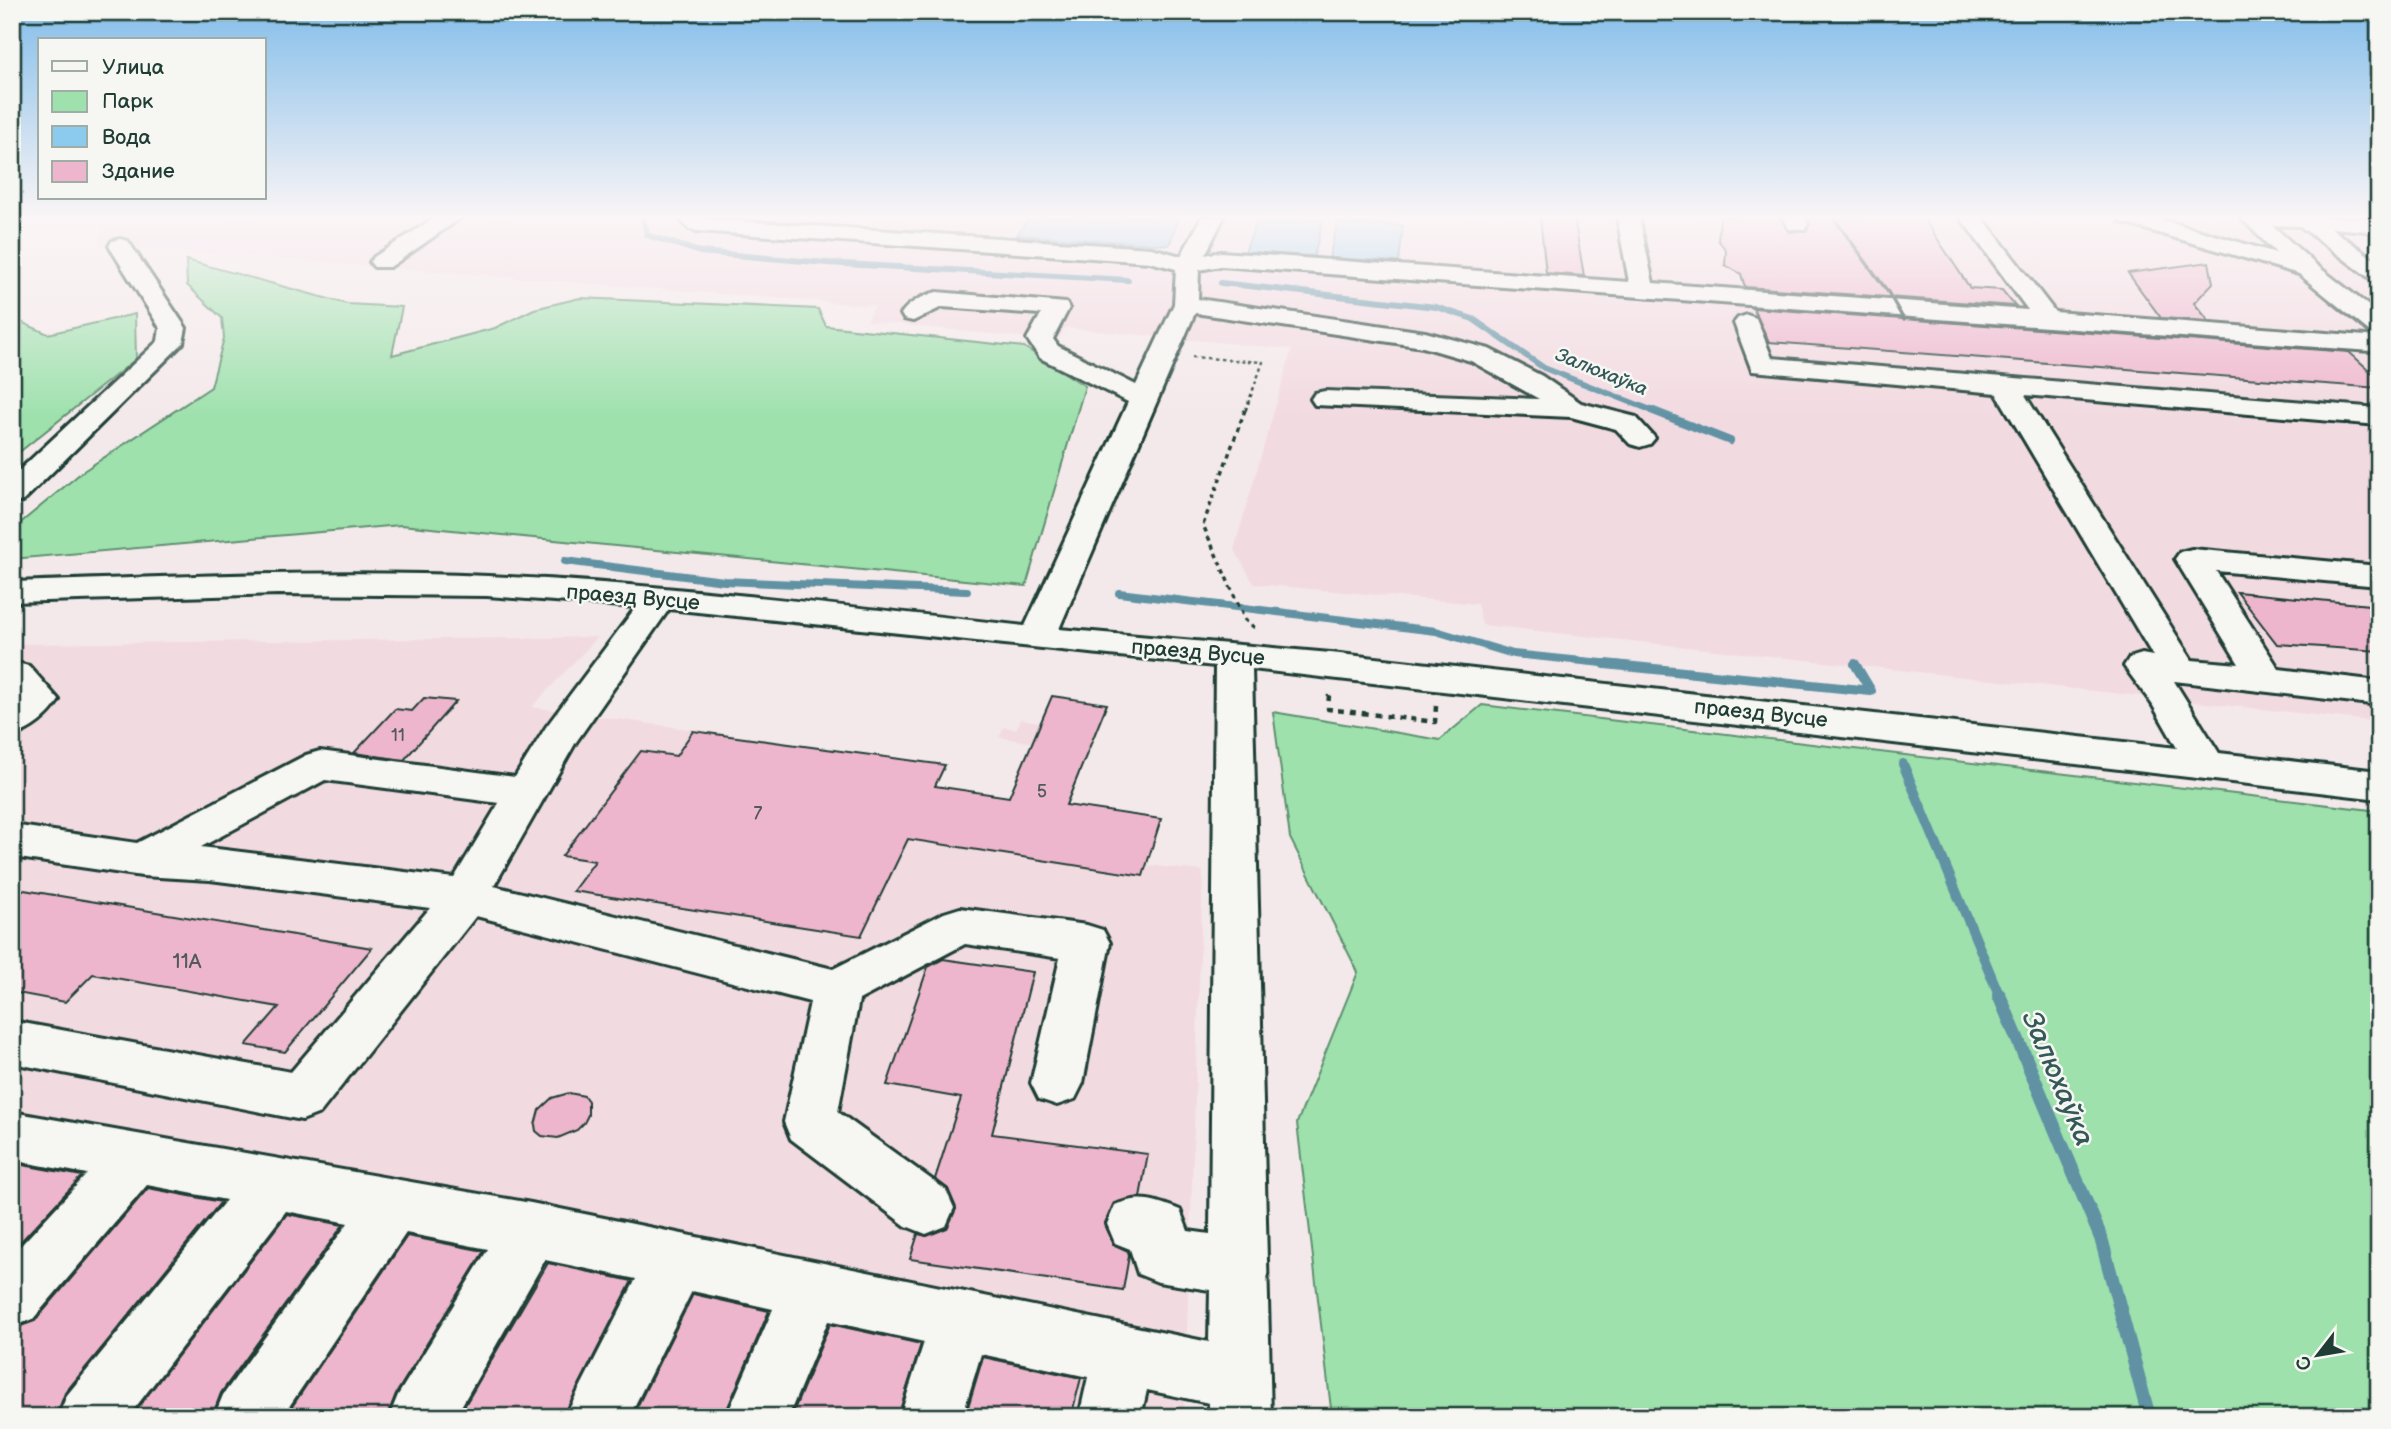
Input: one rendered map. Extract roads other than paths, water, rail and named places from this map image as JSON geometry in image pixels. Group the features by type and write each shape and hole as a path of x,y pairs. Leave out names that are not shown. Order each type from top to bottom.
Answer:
{"street":[{"path":"12,494 170,343 173,328 144,284"},
{"path":"1037,638 1186,304 1187,284"},
{"path":"1579,284 2377,340"},
{"path":"1641,284 1642,288"},
{"path":"2021,284 2046,318"},
{"path":"2321,284 2377,340"},
{"path":"913,314 937,299 1056,308 1040,339 1049,352 1144,399"},
{"path":"1186,304 1436,343 1480,355 1532,382 1572,409"},
{"path":"1746,323 1761,365 2379,417"},
{"path":"2005,386 2180,669"},
{"path":"1325,399 1572,409 1626,423 1640,438"},
{"path":"2267,679 2192,559 2379,576"},
{"name":"праезд Вусце","path":"12,592 278,584 487,586 660,598 1037,638 1244,642 1331,665 2379,785"},
{"path":"12,1042 302,1097 466,896 560,736 660,598"},
{"path":"12,1136 531,1230 1124,1354 1240,1398 1244,642"},
{"path":"2206,764 2168,699 2142,666 2379,693"},
{"path":"12,674 16,674 40,700 12,723"},
{"path":"142,860 320,765 528,793"},
{"path":"12,841 142,860 210,864 466,896 837,989 960,926 1087,943 1057,1083"},
{"path":"837,989 810,1122 926,1208"},
{"path":"12,1298 135,1158"},
{"path":"89,1417 274,1183"},
{"path":"245,1417 393,1205"},
{"path":"1135,1224 1160,1229 1158,1255 1239,1266"},
{"path":"420,1417 531,1230"},
{"path":"596,1417 677,1261"},
{"path":"757,1417 812,1289"},
{"path":"931,1417 961,1320"},
{"path":"1110,1417 1124,1354"}],"waterway":[{"name":"Залюхаўка","path":"1227,284 1436,307 1473,319 1544,368 1656,412"},
{"name":"Залюхаўка","path":"1651,410 1730,441"},
{"path":"565,561 724,581 967,591"},
{"path":"1119,593 1436,631 1513,654 1622,665"},
{"path":"1605,664 1871,691 1855,664"},
{"name":"Залюхаўка","path":"1903,764 2000,997"},
{"name":"Залюхаўка","path":"1999,995 2101,1238 2149,1417"}],"railway":[{"path":"1882,284 1904,320"}]}
